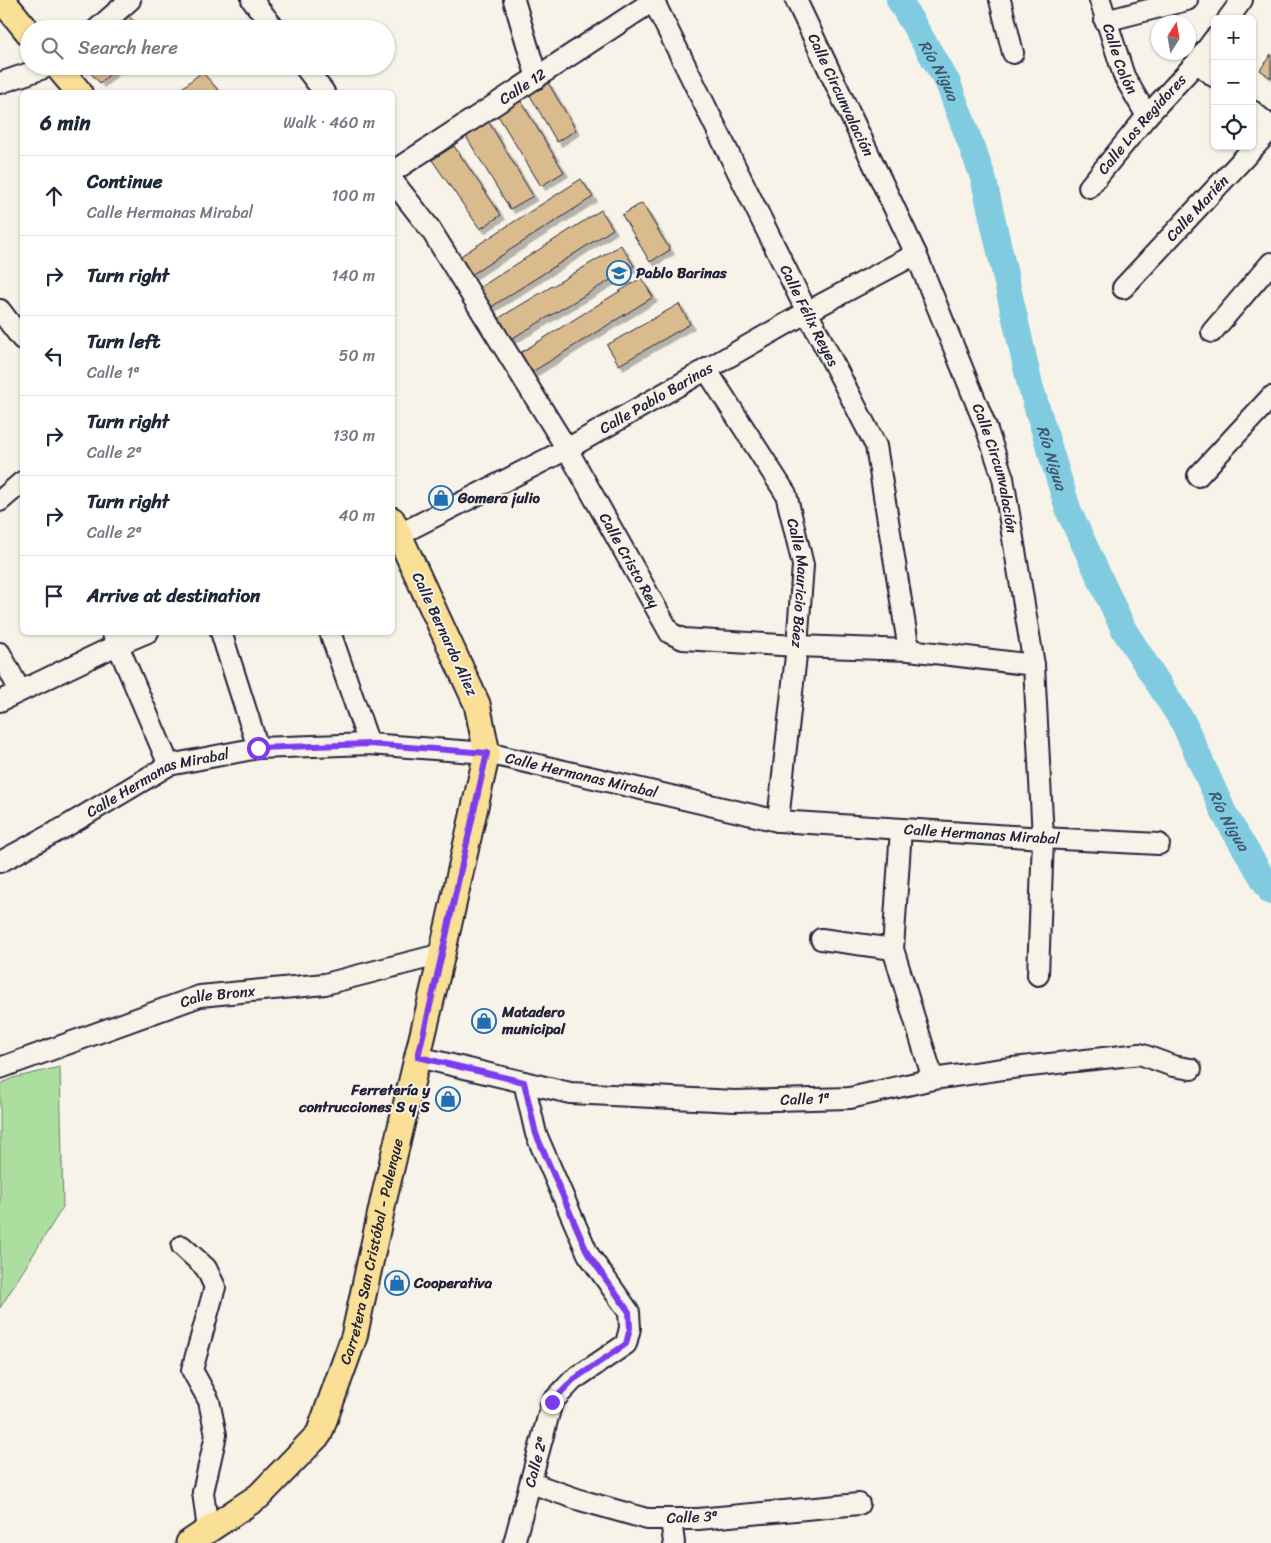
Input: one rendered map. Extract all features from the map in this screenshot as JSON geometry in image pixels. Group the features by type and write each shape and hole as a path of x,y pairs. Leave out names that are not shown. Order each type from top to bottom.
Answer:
{"main road":[{"path":"2,0 20,22"},
{"path":"65,75 77,90"},
{"name":"Calle Bernardo Aliez","path":"395,531 477,704 487,753"},
{"name":"Carretera San Cristóbal - Palenque","path":"198,1537 259,1496 319,1434 354,1337 384,1198 487,753"}],"street":[{"path":"107,20 130,0"},
{"path":"252,0 268,20"},
{"path":"514,0 537,78"},
{"name":"Calle Circunvalación","path":"796,0 916,254 986,427 1004,478 1034,665 1043,838 1038,975"},
{"path":"1000,0 1013,53"},
{"name":"Calle Colón","path":"1100,0 1105,21 1124,76 1147,116"},
{"path":"1105,21 1187,0"},
{"path":"1231,15 1242,0"},
{"name":"Calle 12","path":"395,170 653,1"},
{"name":"Calle Félix Reyes","path":"653,1 807,312 876,446 909,650"},
{"name":"Calle Los Regidores","path":"1089,187 1147,116 1197,62 1211,43"},
{"path":"1197,62 1211,74"},
{"path":"0,83 24,75"},
{"path":"311,75 322,90"},
{"path":"1256,115 1271,128"},
{"name":"Calle Marién","path":"1123,288 1271,128"},
{"name":"Calle Cristo Rey","path":"395,184 431,230 567,449 670,633 683,638 797,646 909,650 1034,665"},
{"name":"Calle Pablo Barinas","path":"395,531 567,449 807,312 916,254"},
{"path":"1212,332 1271,263"},
{"path":"0,310 20,336"},
{"name":"Calle Mauricio Báez","path":"706,369 786,494 803,565 797,646 778,820"},
{"path":"1198,476 1271,397"},
{"path":"0,501 20,484"},
{"path":"0,701 115,638 132,635"},
{"path":"222,635 258,748"},
{"path":"331,635 369,744"},
{"path":"115,638 169,765"},
{"path":"0,653 20,691"},
{"name":"Calle Hermanas Mirabal","path":"0,862 65,827 169,765 258,748 369,744 487,753 778,820 1159,844"},
{"path":"901,829 893,949 933,1079"},
{"path":"821,940 893,949"},
{"name":"Calle Bronx","path":"0,1068 200,996 325,984 442,954"},
{"name":"Calle 1ª","path":"418,1057 570,1093 735,1101 850,1098 933,1079 1003,1069 1140,1054 1173,1066 1191,1068"},
{"name":"Calle 2ª","path":"514,1543 552,1402 573,1380 626,1344 630,1328 629,1312 588,1254 536,1134 524,1082"},
{"path":"182,1246 206,1268 215,1287 192,1370 209,1401 216,1435 203,1492 198,1537"},
{"name":"Calle 3ª","path":"530,1483 580,1500 647,1519 698,1519 858,1504"},
{"path":"671,1519 674,1543"}],"green space":[{"path":"60,1067 63,1207 0,1308 0,1084 13,1078"}],"building":[{"path":"126,13 133,20 119,20"},
{"path":"1271,54 1271,78 1260,70"},
{"path":"92,75 109,75 100,83"},
{"path":"198,75 205,75 218,90 180,90"},
{"path":"547,81 576,130 557,142 528,92"},
{"path":"520,100 564,172 541,186 497,114"},
{"path":"487,119 533,196 510,209 464,133"},
{"path":"454,146 501,215 480,229 432,160"},
{"path":"581,179 593,197 471,275 459,257"},
{"path":"642,203 670,250 650,262 622,215"},
{"path":"601,210 613,229 491,307 479,288"},
{"path":"621,245 634,266 511,339 499,318"},
{"path":"641,278 653,297 532,372 520,353"},
{"path":"679,304 690,324 619,365 607,345"}],"waterway":[{"name":"Río Nigua","path":"899,0 948,83 983,177 1030,385 1069,512 1124,630 1183,722 1225,815 1271,892"}],"place":[{"name":"Pablo Barinas","path":"619,273"},
{"name":"Gomera julio","path":"441,498"},
{"name":"Matadero municipal","path":"484,1021"},
{"name":"Ferretería y contrucciones S y S","path":"448,1099"},
{"name":"Cooperativa","path":"397,1283"}],"route":[{"path":"258,748 369,744 487,753 418,1057 524,1082 536,1134 588,1254 629,1312 630,1328 626,1344 573,1380 552,1402"}]}
